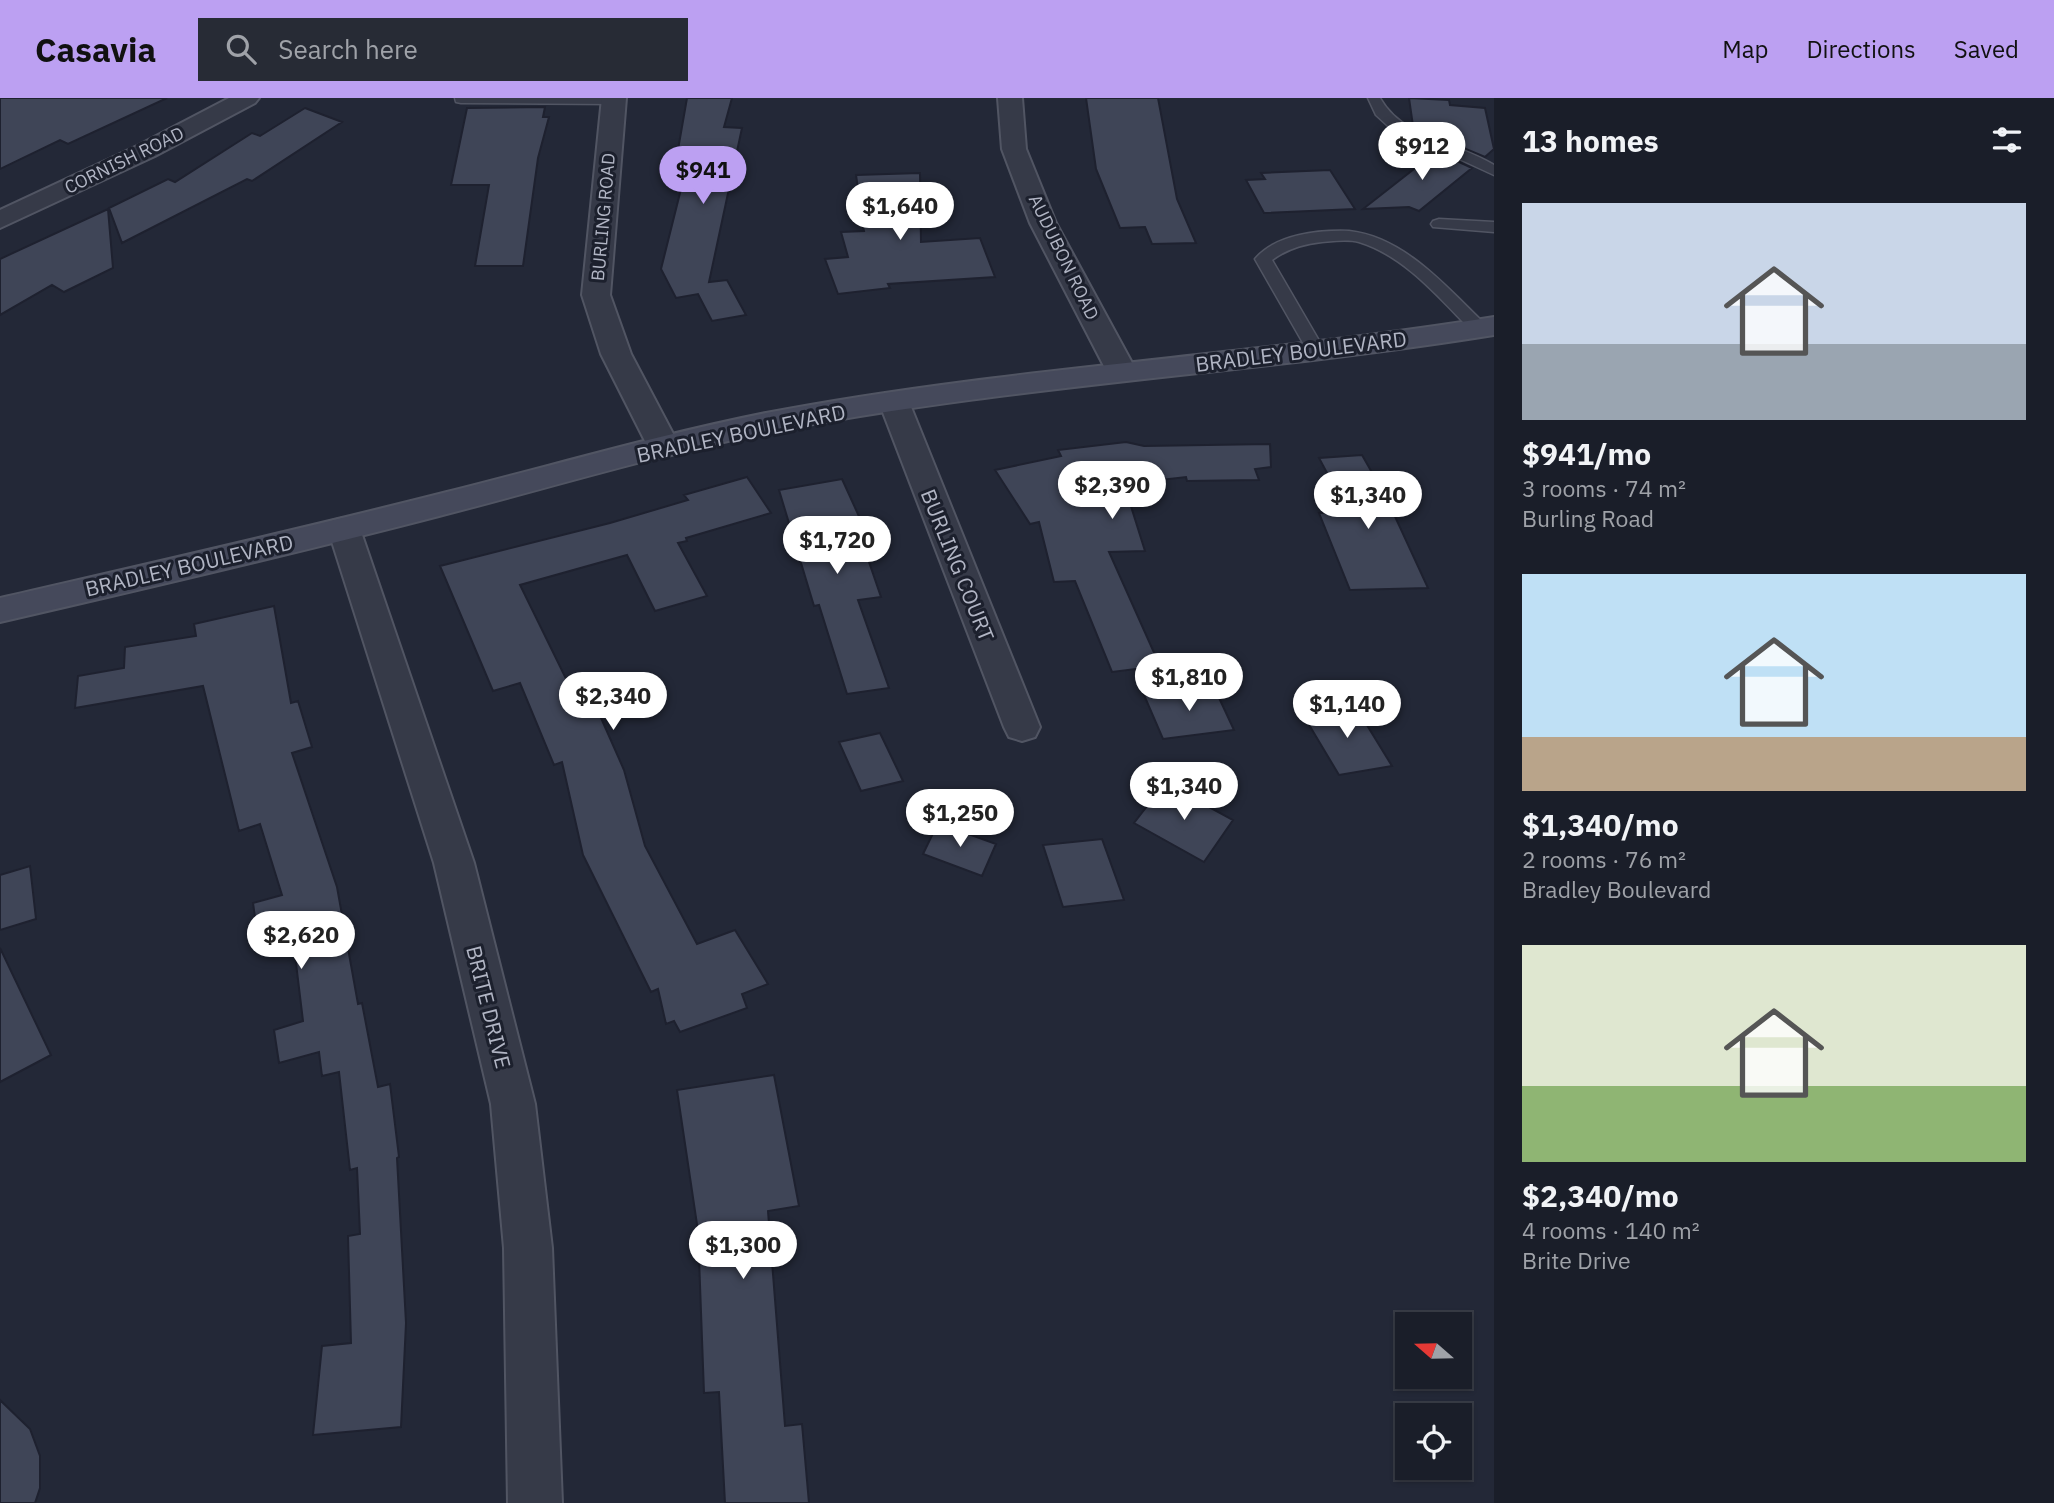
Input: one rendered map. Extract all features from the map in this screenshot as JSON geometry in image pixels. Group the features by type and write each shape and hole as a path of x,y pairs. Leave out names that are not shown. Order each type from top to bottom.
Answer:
{"main road":[{"name":"BRADLEY BOULEVARD","path":"0,610 344,529 766,423 894,402 1122,372 1316,351 1486,327"}],"street":[{"name":"AUDUBON ROAD","path":"1010,98 1014,149 1043,223 1122,372"},
{"name":"BURLING ROAD","path":"614,99 596,295 616,354 664,447"},
{"name":"CORNISH ROAD","path":"0,219 146,151 236,100"},
{"name":"BURLING COURT","path":"894,402 1022,727"},
{"name":"BRITE DRIVE","path":"344,529 454,863 513,1104 528,1248 535,1503"}],"lane":[{"path":"461,99 614,99"},
{"path":"1374,99 1377,109 1407,133 1478,159 1494,171"},
{"path":"1439,224 1494,227"},
{"path":"1316,351 1263,259 1273,249 1302,239 1347,235 1387,248 1486,327"}],"building":[{"path":"0,98 167,98 68,144 60,140 0,169"},
{"path":"687,98 732,98 724,127 742,128 709,282 727,280 746,315 712,321 698,294 676,298 661,269 688,161 676,161"},
{"path":"1086,98 1158,98 1177,199 1196,243 1152,244 1145,227 1120,228 1096,169"},
{"path":"1409,98 1449,100 1450,105 1485,108 1494,149 1485,157 1413,126"},
{"path":"545,107 543,117 549,117 538,158 523,266 475,266 489,185 451,185 467,108"},
{"path":"305,108 342,122 252,181 247,179 122,243 109,208 168,179 175,182 252,133 260,136"},
{"path":"1416,142 1472,168 1419,211 1409,207 1363,209 1419,165"},
{"path":"1330,170 1355,209 1264,213 1246,180 1265,179 1261,173"},
{"path":"920,173 921,242 980,238 995,277 888,284 890,288 838,294 825,259 848,257 841,232 864,231 855,189 858,189 856,175"},
{"path":"108,209 113,268 64,292 52,285 0,315 0,259"},
{"path":"1126,442 1144,446 1270,444 1271,467 1255,469 1259,480 1187,481 1186,477 1124,484 1145,551 1109,552 1160,666 1112,672 1075,581 1054,582 1039,522 1030,524 995,470 1061,456 1058,450"},
{"path":"1362,455 1386,497 1428,588 1350,590 1319,513 1348,512 1319,458"},
{"path":"747,477 771,513 686,538 687,541 678,543 707,596 655,611 627,555 520,585 575,697 590,693 624,770 645,846 697,944 735,930 768,984 742,994 747,1008 680,1032 674,1021 666,1024 658,989 651,992 583,855 562,762 554,765 520,683 493,691 440,566 610,523 688,500 684,495"},
{"path":"842,479 862,523 856,524 881,597 858,600 889,688 847,694 819,605 814,606 779,490"},
{"path":"274,606 291,703 298,701 312,747 292,753 337,887 358,1004 362,1003 378,1087 390,1084 399,1157 406,1323 401,1427 313,1435 322,1346 351,1343 348,1236 360,1234 357,1168 350,1170 339,1072 322,1076 319,1052 279,1063 274,1030 303,1021 292,930 258,939 253,903 282,895 260,824 239,831 203,686 75,708 78,676 124,668 125,647 196,636 194,624"},
{"path":"1214,687 1234,730 1163,739 1144,695"},
{"path":"1354,704 1392,766 1339,775 1302,713"},
{"path":"880,733 903,781 861,791 839,742"},
{"path":"1165,783 1233,820 1204,862 1134,823"},
{"path":"938,823 996,844 982,876 923,854"},
{"path":"1102,839 1124,900 1063,907 1043,845"},
{"path":"30,866 36,919 0,930 0,875"},
{"path":"0,948 51,1055 0,1082"},
{"path":"774,1075 799,1206 768,1211 785,1426 802,1424 809,1503 725,1503 719,1392 704,1393 698,1231 677,1090"},
{"path":"0,1400 30,1429 40,1456 40,1488 35,1503 0,1503"}]}
